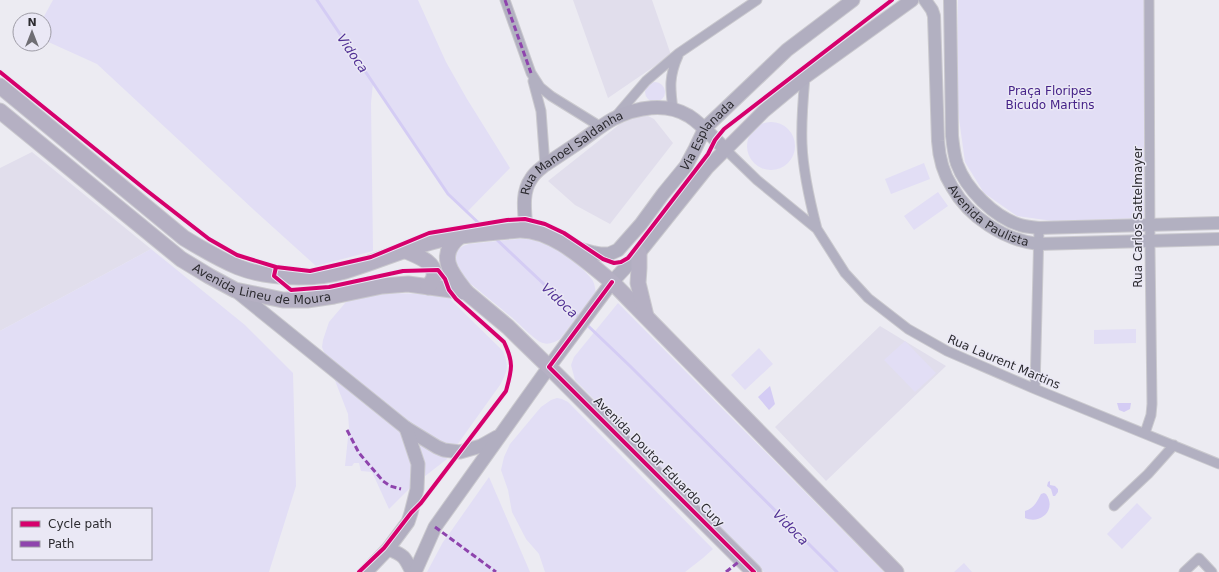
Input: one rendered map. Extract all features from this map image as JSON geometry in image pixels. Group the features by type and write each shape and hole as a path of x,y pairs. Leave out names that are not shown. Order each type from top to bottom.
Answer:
{"main road":[{"name":"Via Esplanada","path":"565,245 600,254 609,254 618,250 641,224 686,166 696,149 705,128 787,50 853,0"},
{"path":"415,572 435,527 550,367 612,282 639,253 707,168 764,111 805,77 912,0"},
{"name":"Avenida Lineu de Moura","path":"0,86 184,238 212,255 240,268 274,276 310,277 344,271 436,240 462,236"},
{"path":"614,119 648,108 658,107 673,109 688,116 705,128 725,149"},
{"name":"Avenida Lineu de Moura","path":"0,111 181,259 235,290 284,300 307,300 382,286 408,284 466,292"},
{"name":"Rua Manoel Saldanha","path":"522,230 524,198 527,185 535,174 545,165 614,119"},
{"path":"550,367 508,327 466,292 451,272 448,262 450,245 462,236 522,230 544,235 565,245 612,282 896,572"},
{"path":"404,250 428,261 434,270 434,276 428,287"},
{"path":"639,253 638,283 646,317"},
{"path":"235,290 406,428 437,447 444,450 460,452 481,446 501,435"},
{"name":"Avenida Doutor Eduardo Cury","path":"550,367 754,572"},
{"path":"366,572 388,548 408,522 411,513 417,489 418,464 406,428"},
{"path":"388,548 400,553 406,559 412,572"}],"street":[{"path":"505,0 531,73 541,111 545,165"},
{"name":"Rua Manoel Saldanha","path":"614,119 646,81 679,53 757,0"},
{"name":"Avenida Paulista","path":"925,0 934,16 939,150 943,168 956,195 982,221 1013,238 1038,244 1219,239"},
{"name":"Avenida Paulista","path":"950,0 952,136 957,164 967,184 989,207 1012,222 1039,228 1219,223"},
{"name":"Rua Carlos Sattelmayer","path":"1145,433 1152,404 1149,0"},
{"path":"673,109 670,91 670,78 679,53"},
{"path":"531,73 540,87 601,127"},
{"name":"Rua Laurent Martins","path":"805,77 802,145 816,229"},
{"name":"Rua Laurent Martins","path":"725,149 767,188 816,229 845,272 868,298 908,329 946,351 1034,389 1219,464"},
{"path":"1034,389 1039,228"},
{"path":"1114,506 1148,474 1174,445"},
{"path":"1184,572 1199,558 1212,572"}],"shaded area":[{"path":"573,0 652,0 671,55 608,98"},
{"path":"646,115 654,119 673,143 610,224 575,205 548,181 620,124 636,117"},
{"path":"32,152 151,249 0,331 0,168"},
{"path":"880,326 946,366 826,481 775,427"},
{"path":"770,386 775,404 769,410 758,397"},
{"path":"1117,403 1131,403 1130,409 1124,412 1119,410"},
{"path":"1050,481 1050,485 1055,486 1058,489 1055,496 1053,496 1051,489 1047,486 1048,482"},
{"path":"1044,493 1049,500 1050,505 1046,514 1037,519 1031,520 1025,518 1025,511 1033,506 1041,494"}],"green space":[{"path":"53,0 418,0 446,62 510,168 467,212 448,194 373,83 371,103 373,251 316,266 97,64 52,44 52,12 46,12"},
{"name":"Praça Floripes Bicudo Martins","path":"958,0 1144,0 1144,218 1053,221 1017,216 984,193 965,162 957,104"},
{"path":"651,82 659,82 665,88 665,96 659,102 651,102 645,96 645,88"},
{"path":"771,122 780,124 788,129 793,137 795,146 793,155 788,163 780,168 771,170 762,168 754,163 749,155 747,146 749,137 754,129 762,124"},
{"path":"924,163 930,179 891,194 885,179"},
{"path":"938,192 948,206 914,230 904,216"},
{"path":"527,238 563,252 578,264 593,281 595,286 596,293 560,339 545,344 536,339 465,280 458,272 454,262 455,253 458,249 469,244"},
{"path":"151,249 245,325 293,373 296,486 269,572 0,572 0,331"},
{"path":"381,293 431,294 448,297 503,351 507,365 505,376 500,385 447,459 411,487 389,509 372,472 361,471 359,463 354,463 352,466 345,466 349,428 348,414 322,347 329,322 346,302"},
{"path":"618,303 884,572 764,572 575,380 571,365 574,357"},
{"path":"1136,329 1136,343 1094,344 1094,330"},
{"path":"905,341 936,373 915,392 884,360"},
{"path":"759,348 773,364 745,390 731,375"},
{"path":"557,398 568,402 713,549 685,572 545,572 539,554 526,539 512,512 508,490 501,470 504,457 510,444 541,407"},
{"path":"489,477 530,572 427,572 443,542"},
{"path":"1137,503 1152,518 1122,549 1107,534"},
{"path":"964,563 972,572 954,572"}],"waterway":[{"name":"Vidoca","path":"317,0 448,194 485,229"},
{"name":"Vidoca","path":"495,238 581,319"},
{"name":"Vidoca","path":"585,323 837,572"}],"marked path":[{"path":"505,0 531,73"},
{"path":"347,430 359,453 383,481 390,486 401,489"},
{"path":"435,527 496,572"},
{"path":"726,572 742,559"}],"cycle path":[{"path":"276,267 310,271 371,257 429,233 507,220 525,219 545,224 564,233 603,259 614,263 621,262 628,258 708,154 715,140 724,129 892,0"},
{"path":"0,72 209,239 237,255 276,267 274,276 291,290 329,287 403,271 438,270 445,279 449,290 456,299 504,342 511,361 510,377 506,391 421,503 411,513 384,548 359,572"},
{"path":"612,282 549,367 754,572"}]}
